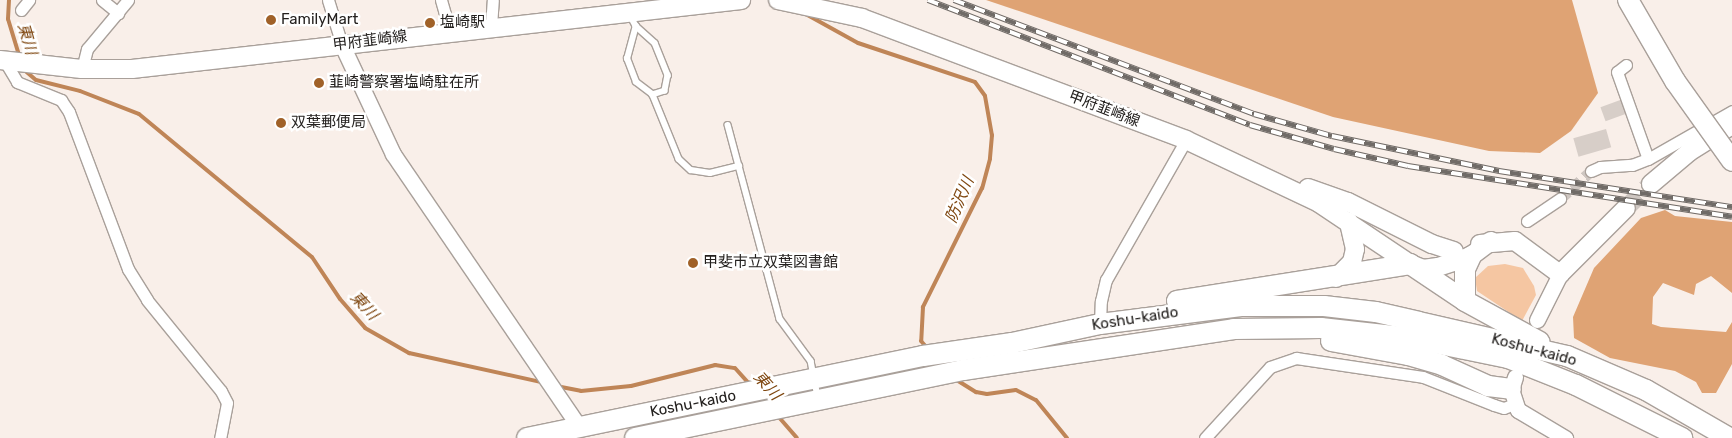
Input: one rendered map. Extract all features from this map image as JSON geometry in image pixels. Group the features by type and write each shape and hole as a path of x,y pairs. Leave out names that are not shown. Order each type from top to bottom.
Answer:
{"highway":[{"path":"1628,0 1675,81 1732,161"},
{"path":"1463,254 1465,269 1464,301"},
{"path":"1100,324 1179,300 1336,278 1410,264 1464,301 1567,356"},
{"name":"Koshu-kaido","path":"527,438 584,433 742,395 922,356 1012,342 1100,324 1243,306 1324,306 1376,312 1567,356 1646,390 1729,438"},
{"name":"Koshu-kaido","path":"635,438 938,374 1043,357 1234,329 1320,328 1369,331 1508,358 1576,385 1682,438"},
{"path":"1043,357 1081,357 1238,339 1320,340 1408,355 1494,388 1513,390"}],"main road":[{"name":"甲府韮崎線","path":"4,60 82,69 132,69 491,26 632,18 741,0"},
{"name":"甲府韮崎線","path":"778,0 806,4 896,30 1186,140 1232,160 1350,222 1410,264"},
{"path":"1650,184 1688,152 1732,125"},
{"path":"1232,160 1348,202 1432,244 1463,254"},
{"path":"1410,264 1463,254 1491,241 1515,241 1560,274 1626,208"},
{"path":"1336,278 1352,262 1355,249 1350,222"}],"street":[{"path":"21,10 29,0"},
{"path":"102,0 118,13"},
{"path":"82,69 87,49 128,0"},
{"path":"328,0 342,45 394,154 559,393 584,433"},
{"path":"441,0 450,31"},
{"path":"491,26 493,0"},
{"path":"4,60 17,82 61,100 70,112 128,269 146,300 221,391 227,403 220,438"},
{"path":"1626,65 1617,72 1648,159"},
{"path":"1591,171 1600,167 1632,165 1648,159 1732,111"},
{"path":"1100,324 1100,301 1106,280 1186,140"},
{"path":"1527,221 1560,199"},
{"path":"1537,320 1560,274"},
{"path":"1205,438 1263,373 1280,361 1296,358 1423,377 1504,408 1513,390"},
{"path":"1513,390 1518,410 1565,438"}],"lane":[{"path":"632,18 655,43 668,75 664,91 653,95"},
{"path":"632,18 627,59 636,82 653,95 679,159 691,170 710,173 739,166"},
{"path":"728,125 780,319 811,361 818,400"}],"shaded area":[{"path":"986,0 1572,0 1598,93 1571,131 1540,153 1489,151 1333,117"},
{"path":"1665,210 1675,216 1732,222 1732,293 1711,276 1696,284 1694,295 1663,283 1653,297 1652,324 1661,327 1726,332 1732,322 1732,364 1716,393 1702,393 1696,382 1675,371 1610,358 1574,338 1573,317 1594,268 1641,218"},
{"path":"1505,264 1523,268 1534,286 1536,295 1522,321 1477,291 1475,278 1488,266"}],"building":[{"path":"1623,99 1628,113 1606,121 1600,107"},
{"path":"1606,129 1611,147 1579,157 1573,138"}],"waterway":[{"name":"東川","path":"9,0 8,19 19,56"},
{"name":"防沢川","path":"802,12 858,43 975,82 985,96 992,135 990,159 982,188 923,307 921,341 927,348"},
{"name":"東川","path":"22,68 36,80 80,91 139,114 312,257 340,299 365,328 409,353 545,383"},
{"name":"東川","path":"556,386 581,391 631,386 715,365 735,368 751,386"},
{"name":"防沢川","path":"955,379 976,392 987,394 1016,390 1036,400 1067,438"},
{"name":"東川","path":"777,415 797,438"}],"tunnel":[{"path":"1560,199 1591,171"},
{"path":"1626,208 1651,184"}],"railway":[{"path":"928,0 1250,125 1334,149 1408,166 1732,217"},
{"path":"954,0 1254,114 1332,136 1499,171 1732,207"}],"place":[{"name":"FamilyMart","path":"271,20"},
{"name":"塩崎駅","path":"430,23"},
{"name":"韮崎警察署塩崎駐在所","path":"319,83"},
{"name":"双葉郵便局","path":"281,123"},
{"name":"甲斐市立双葉図書館","path":"693,263"}]}
